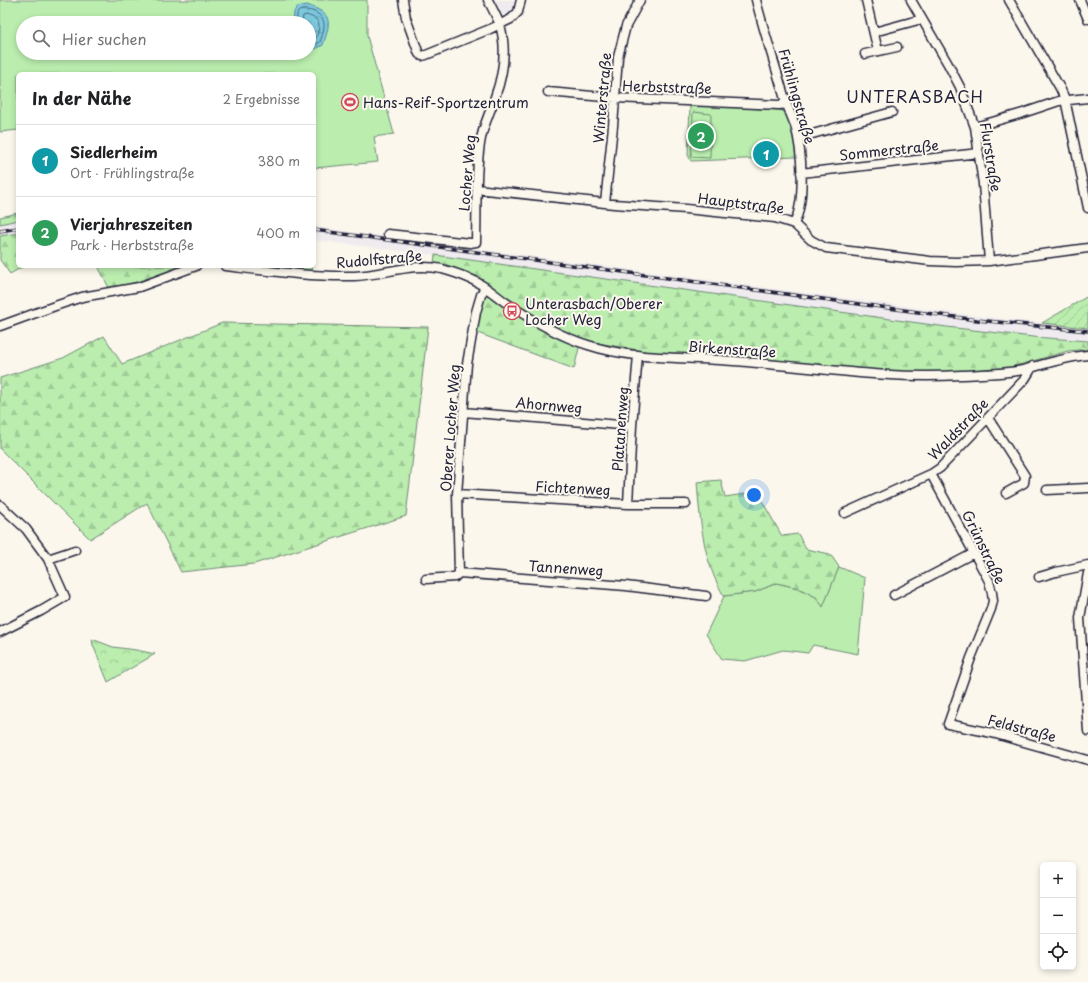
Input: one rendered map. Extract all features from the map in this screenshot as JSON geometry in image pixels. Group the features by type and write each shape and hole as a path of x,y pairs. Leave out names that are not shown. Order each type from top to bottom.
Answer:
{"street":[{"path":"403,0 406,18 419,54 422,56 500,24 515,16 522,0"},
{"name":"Locher Weg","path":"388,234 470,243 476,242 478,166 482,134 496,95 502,70 503,45 500,24 488,0"},
{"name":"Winterstraße","path":"605,203 618,57 626,26 640,0"},
{"name":"Frühlingstraße","path":"756,0 786,104 798,138 801,173 800,206 794,224"},
{"path":"866,0 878,51"},
{"name":"Flurstraße","path":"911,0 960,87 975,127 979,153 989,261"},
{"path":"1009,0 1060,88 1065,100 1088,208"},
{"path":"1080,0 1088,19"},
{"path":"874,32 922,19"},
{"path":"865,54 897,47"},
{"name":"Herbststraße","path":"548,92 615,98 779,105 786,104"},
{"path":"975,127 1065,100 1088,98"},
{"path":"798,138 892,112"},
{"name":"Sommerstraße","path":"801,173 979,153"},
{"name":"Hauptstraße","path":"477,189 605,203 775,218 794,224 818,245 834,250 930,261 989,261 1088,248"},
{"name":"Rudolfstraße","path":"243,268 324,277 360,276 395,269 423,266 442,269 475,281 485,287"},
{"path":"0,326 82,297 139,287 191,268"},
{"name":"Birkenstraße","path":"485,287 504,302 541,324 565,336 609,351 638,355 720,360 893,376 929,377 993,373 1021,370 1033,366"},
{"name":"Oberer Locher Weg","path":"459,573 457,494 463,412 469,352 476,312 480,295 485,287"},
{"name":"Platanenweg","path":"628,504 632,426 638,355"},
{"path":"1033,366 1074,356 1088,355"},
{"name":"Waldstraße","path":"845,513 931,474 940,468 1025,379 1033,366"},
{"name":"Ahornweg","path":"463,412 632,426"},
{"path":"988,418 1025,476 1024,483 1006,493"},
{"name":"Grünstraße","path":"931,474 989,582 993,601 948,724"},
{"path":"1048,490 1088,488"},
{"name":"Fichtenweg","path":"457,494 628,504 686,504"},
{"path":"0,505 26,529 48,559 65,597 41,612 0,632"},
{"path":"48,559 75,550"},
{"path":"894,595 974,552"},
{"path":"1039,577 1088,565"},
{"name":"Tannenweg","path":"426,579 455,577 459,573 626,586 706,596"},
{"path":"1088,573 1080,618 1086,664 1088,730"},
{"name":"Feldstraße","path":"948,724 992,733 1088,760"}],"shaded area":[{"path":"495,0 518,0 515,12 508,16 502,14"},
{"path":"16,220 16,233 0,236 0,224"},
{"path":"316,227 985,317 1088,328 1088,341 1033,337 947,327 435,255 316,240"}],"green space":[{"name":"Hans-Reif-Sportzentrum","path":"0,0 367,0 367,36 394,134 374,137 378,162 316,168 316,72 16,72 16,130 0,132"},
{"path":"690,105 779,110 786,112 793,128 796,157 691,161 688,155"},
{"path":"693,112 711,114 710,158 691,157"},
{"path":"16,213 16,220 0,224 0,217"},
{"path":"16,233 16,268 20,268 10,274 0,260 0,236"},
{"path":"435,255 947,327 1033,337 1088,341 1088,349 1068,351 1008,368 916,378 666,355 581,340 574,369 475,332 487,286 476,277 434,263"},
{"path":"99,268 182,268 110,290"},
{"path":"272,268 312,268 313,273"},
{"path":"1088,296 1088,328 1042,323"},
{"path":"222,323 428,327 406,516 254,564 181,572 147,503 90,539 0,449 0,378 63,358 104,336 122,364"},
{"path":"721,480 725,497 757,492 782,536 798,534 806,549 830,554 839,567 823,607 816,597 798,588 777,583 755,592 724,596 711,569 707,555 701,526 697,482"},
{"path":"839,567 865,578 858,654 813,645 808,653 783,650 745,661 722,659 706,634 724,596 755,592 777,583 798,588 816,597 823,606"},
{"path":"92,639 113,647 155,654 108,682"}],"water":[{"path":"307,5 326,15 328,19 328,30 323,45 316,48 316,16 294,16 297,7"}],"railway":[{"path":"0,231 16,228"},
{"path":"316,230 977,320 1088,331"}],"place":[{"name":"Hans-Reif-Sportzentrum","path":"350,102"},
{"name":"Vierjahreszeiten","path":"701,136"},
{"name":"Siedlerheim","path":"766,154"},
{"name":"Unterasbach/Oberer Locher Weg","path":"512,311"}],"district":[{"name":"UNTERASBACH","path":"915,96"}]}
